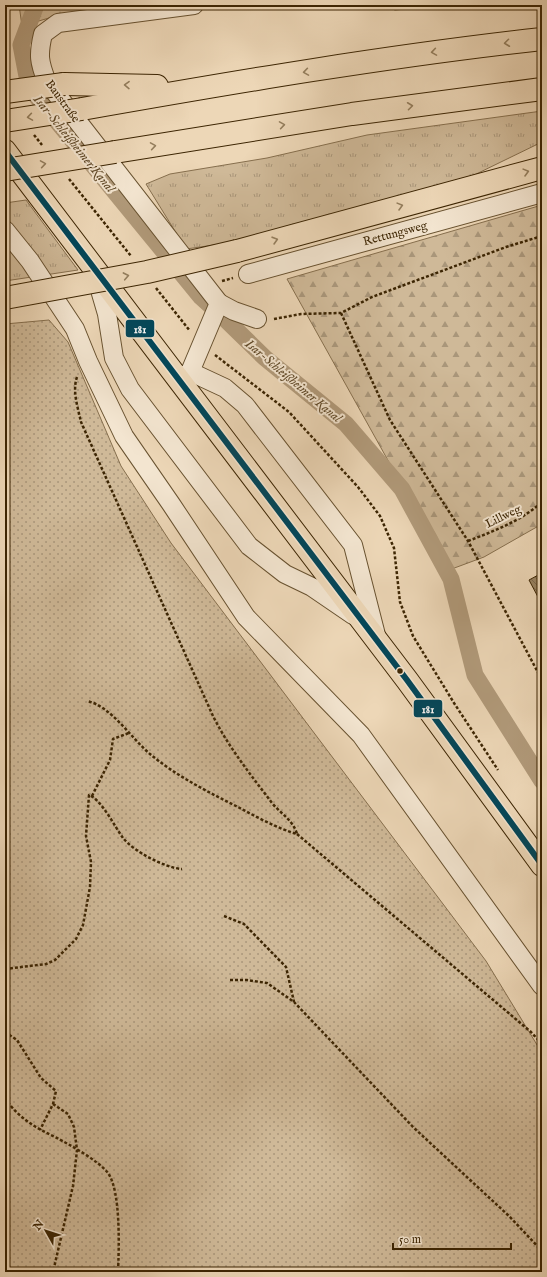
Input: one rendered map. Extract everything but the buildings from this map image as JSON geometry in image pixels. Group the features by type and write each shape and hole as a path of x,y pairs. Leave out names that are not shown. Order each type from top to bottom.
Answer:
{"main road":[{"path":"5,121 208,87 473,47 542,39"},
{"path":"5,92 64,84 208,87"},
{"path":"5,170 352,114 542,89"},
{"path":"5,151 94,268 184,376 362,622 542,865"},
{"path":"5,298 147,272 238,251 542,168"}],"lane":[{"name":"Baustraße","path":"194,5 58,23 43,34 39,52 39,63 47,82 206,286 218,305 257,319"},
{"name":"Rettungsweg","path":"248,274 542,193"},
{"path":"5,230 30,261 75,329 88,361 124,436 246,617 361,735 542,986"},
{"path":"94,268 107,314 114,358 135,396 249,546 285,574 312,587 362,622"},
{"path":"218,305 207,332 184,376 225,388 245,405 353,545 379,644"}],"path":[{"path":"257,319 268,320 301,314 341,313 372,297 506,247 542,236"},
{"path":"206,286 248,274"},
{"path":"341,313 390,420 468,541 542,680"},
{"path":"88,361 80,366 75,382 76,401 81,422 184,653 225,740 275,806 294,825 297,834"},
{"name":"Lillweg","path":"468,541 502,528 532,511 542,502"},
{"path":"87,701 94,702 109,713 149,753 197,786 254,816 297,834 530,1032 542,1044"},
{"path":"5,969 46,964 53,961 68,948 80,932 86,917 90,887 91,862 86,836 89,806 87,798 89,795 92,796 110,760 113,739 129,733"},
{"path":"92,796 105,810 106,814 123,838 133,847 160,863 182,868"},
{"path":"224,916 244,924 286,967 294,1002"},
{"path":"230,980 247,980 267,983 294,1002 413,1127 509,1216 542,1251"},
{"path":"5,1032 17,1040 41,1078 56,1091 53,1104 40,1130"},
{"path":"5,1098 20,1117 40,1130 77,1150 108,1173 116,1198 118,1272"},
{"path":"53,1104 68,1114 74,1127 77,1150 73,1186 53,1272"}],"green space":[{"path":"19,5 140,5 59,15 22,26"},
{"path":"382,5 453,5 395,10"},
{"path":"542,111 542,142 468,178 235,242 186,249 146,184 170,174 267,158 367,135"},
{"path":"26,200 78,270 5,281 5,203"},
{"path":"542,205 542,524 484,557 449,570 287,279"},
{"path":"49,320 68,342 121,466 171,543 486,961 542,1053 542,1272 5,1272 5,324"}],"waterway":[{"name":"Isar-Schleißheimer Kanal","path":"36,5 21,45 29,87 201,297 265,358 346,424 402,489 451,579 475,675 542,781"}],"transit line":[{"name":"181","path":"5,151 407,680 542,865"}]}
